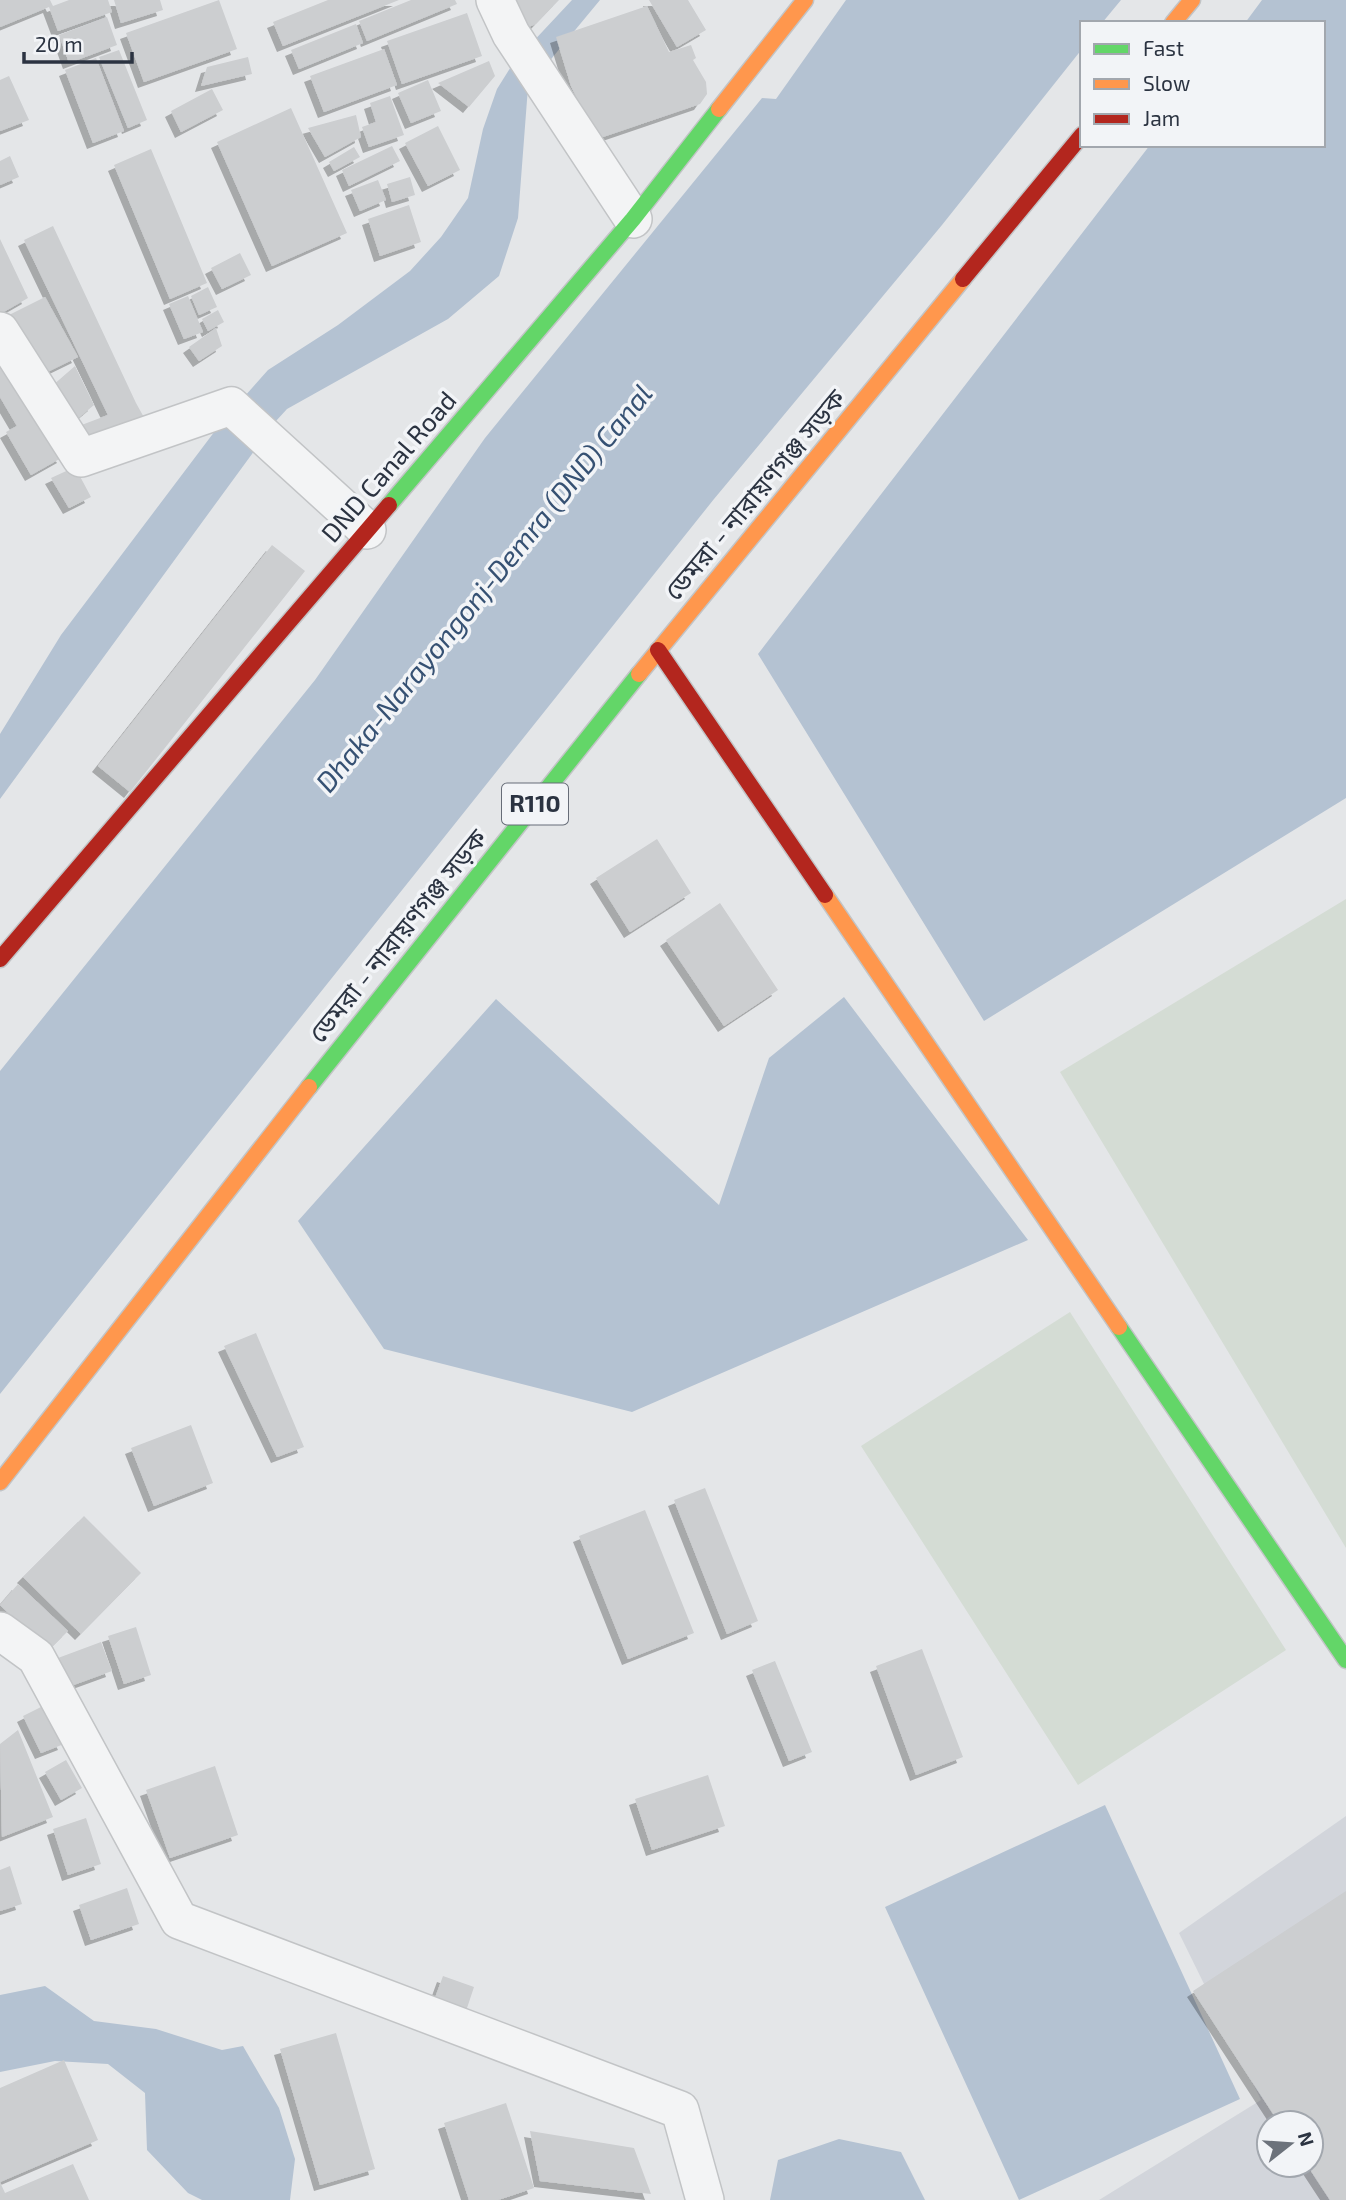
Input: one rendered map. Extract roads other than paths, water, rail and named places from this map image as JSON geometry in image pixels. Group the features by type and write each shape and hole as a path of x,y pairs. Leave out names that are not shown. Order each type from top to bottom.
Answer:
{"street":[{"path":"495,0 518,44 633,219"},
{"name":"DND Canal Road","path":"2,952 633,219 805,0"},
{"path":"1175,21 1192,0"},
{"name":"ডেমরা - নারায়ণগঞ্জ সড়ক","path":"0,1482 253,1158 658,650 1080,137"},
{"path":"0,331 81,458 231,406 367,530"},
{"path":"658,650 1346,1660"},
{"path":"0,1631 36,1657 179,1920 680,2110 705,2200"}],"water":[{"path":"572,0 600,0 528,87 518,218 499,276 448,319 287,409 0,799 0,734 61,635 221,423 268,370 338,325 410,271 441,237 468,198 483,129 497,89 514,62"},
{"name":"Dhaka-Narayongonj-Demra (DND) Canal","path":"846,0 1121,0 1104,21 1080,21 1080,52 942,225 714,499 0,1394 0,1071 315,680 485,438 762,98 776,99"},
{"path":"1262,0 1346,0 1346,798 984,1021 758,654 1148,147 1325,147 1325,21 1246,21"},
{"path":"844,997 1028,1240 632,1412 384,1349 298,1221 496,999 719,1205 769,1058"},
{"path":"1105,1805 1240,2099 1019,2200 885,1907"},
{"path":"45,1986 94,2021 156,2029 222,2050 243,2046 279,2108 295,2159 290,2200 202,2200 188,2193 147,2150 145,2093 108,2064 55,2061 0,2072 0,1995"},
{"path":"839,2139 901,2152 925,2200 770,2200 778,2160"}]}
